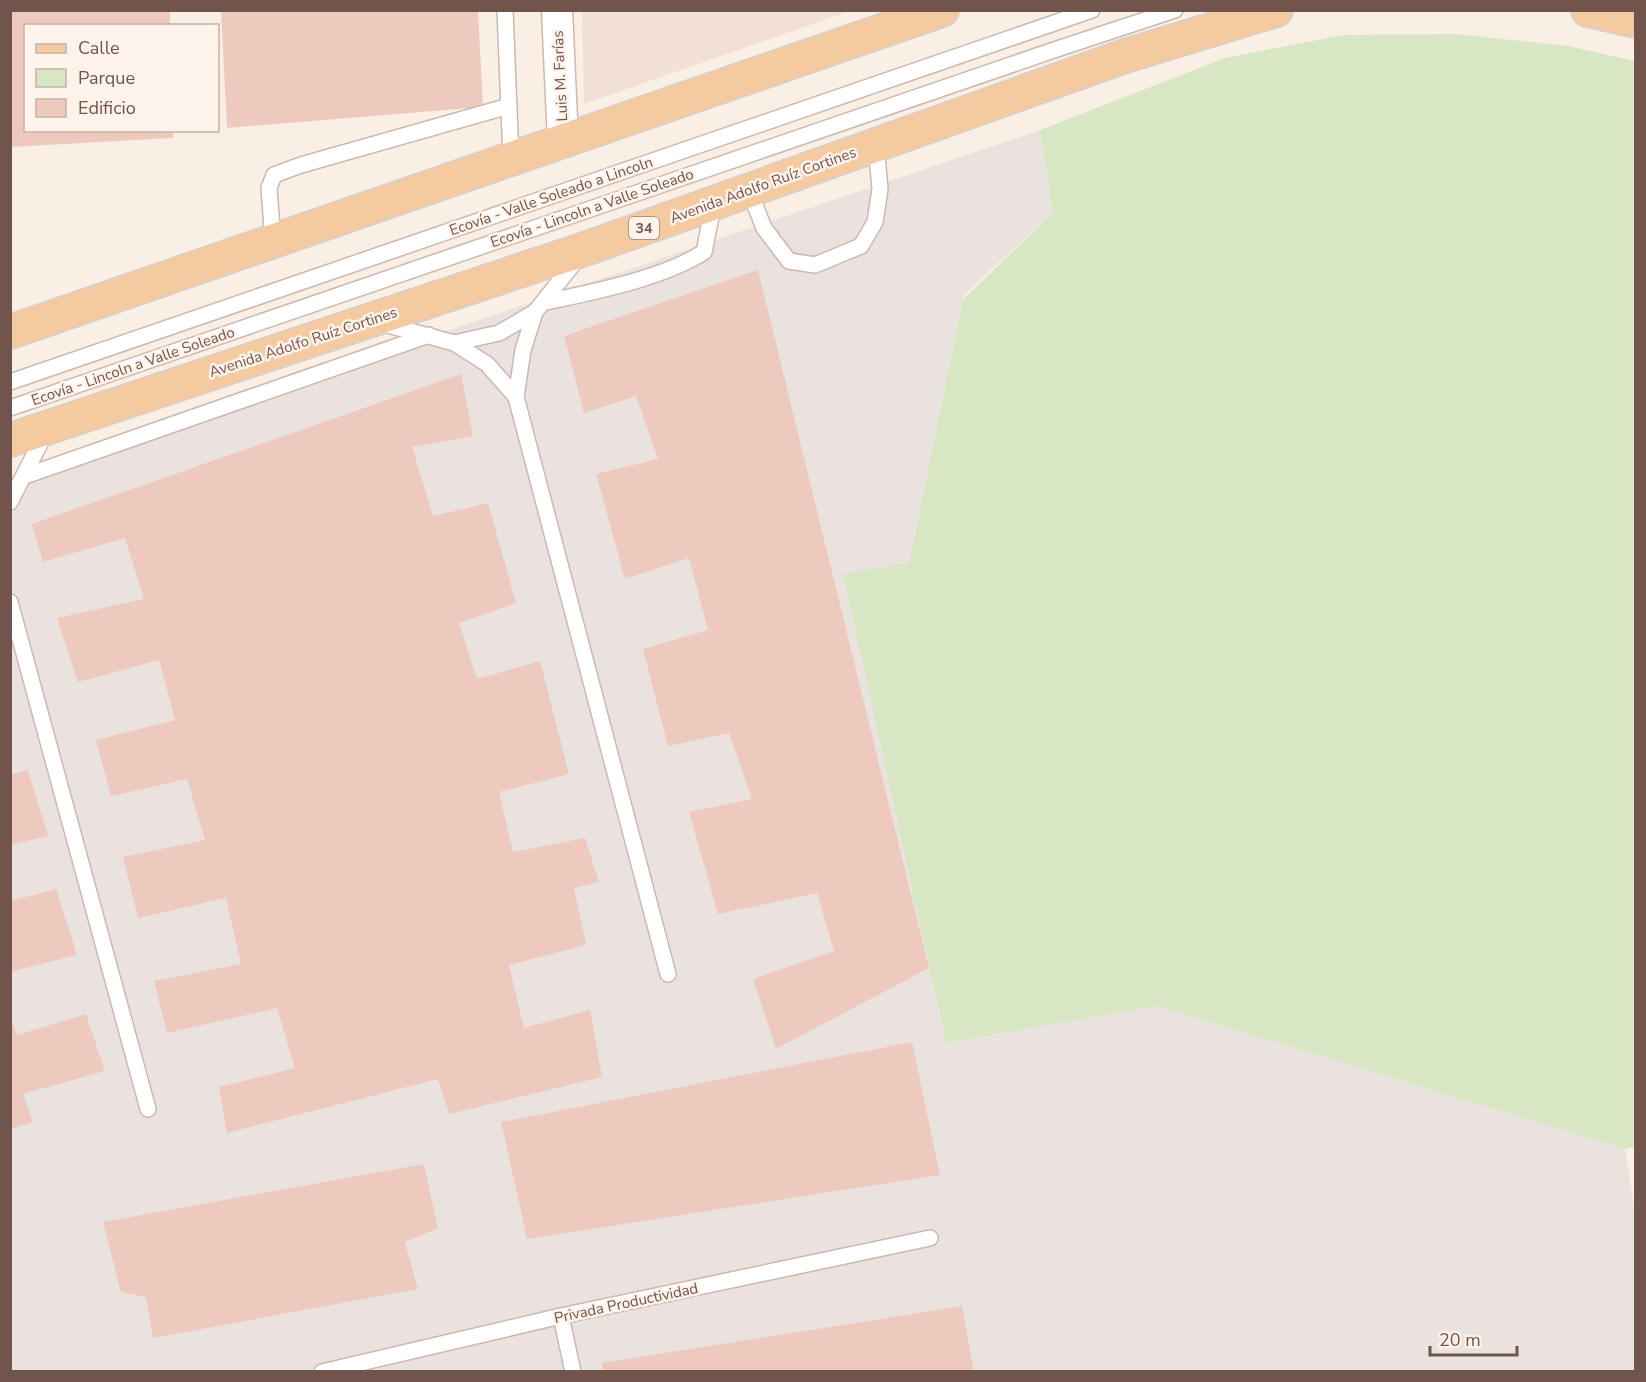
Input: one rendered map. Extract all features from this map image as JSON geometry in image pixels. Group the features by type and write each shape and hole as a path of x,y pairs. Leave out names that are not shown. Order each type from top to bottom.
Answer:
{"main road":[{"name":"Avenida Adolfo Ruíz Cortines","path":"10,440 585,249 1125,56 1276,10"},
{"path":"1588,10 1635,21"},
{"path":"10,332 563,142 930,12"}],"street":[{"name":"Luis M. Farías","path":"557,10 563,142"}],"lane":[{"path":"505,10 511,159"},
{"name":"Ecovía - Valle Soleado a Lincoln","path":"10,382 1092,10"},
{"name":"Ecovía - Lincoln a Valle Soleado","path":"10,408 1175,10"},
{"path":"273,242 269,188 274,176 301,165 509,106"},
{"path":"749,190 764,228 789,261 815,265 861,246 875,222 880,189 876,145"},
{"path":"454,343 499,333 538,308 687,263 704,252 714,202"},
{"path":"585,249 538,308 523,350 516,397 668,974"},
{"path":"371,320 454,343 486,364 516,397"},
{"path":"25,476 429,335"},
{"path":"10,502 48,427"},
{"path":"10,602 148,1109"},
{"name":"Privada Productividad","path":"322,1371 561,1316 930,1238"},
{"path":"561,1316 573,1371"}],"shaded area":[{"path":"582,10 850,10 850,11 584,104"},
{"path":"1040,130 1053,212 964,295 909,563 844,573 946,1043 1157,1006 1625,1149 1636,1220 1635,1371 11,1371 10,479"}],"green space":[{"path":"1455,34 1568,46 1635,61 1635,1146 1625,1149 1157,1006 946,1043 843,573 909,563 963,300 1053,212 1040,130 1225,58 1343,35"}],"building":[{"path":"10,10 170,10 170,24 24,24 24,132 173,132 173,138 10,147"},
{"path":"221,10 478,10 483,107 227,128"},
{"path":"758,270 929,968 776,1049 753,979 834,951 817,893 718,914 689,812 752,799 729,733 668,746 643,649 708,630 689,558 625,579 596,474 658,459 636,396 584,413 564,336"},
{"path":"461,374 473,436 412,447 433,516 488,503 516,603 459,623 477,679 540,661 569,774 499,792 513,852 585,838 599,882 574,888 586,945 509,965 524,1028 590,1010 602,1077 449,1114 438,1079 227,1133 219,1087 295,1068 277,1008 167,1033 154,981 241,964 226,898 138,918 123,857 205,840 187,779 111,796 96,740 175,720 159,660 78,682 57,618 144,599 125,538 43,562 32,524"},
{"path":"28,770 48,836 10,845 10,775"},
{"path":"56,889 77,955 10,972 10,901"},
{"path":"86,1014 105,1071 23,1094 33,1122 10,1129 10,1017 17,1035"},
{"path":"912,1042 940,1175 527,1239 501,1122"},
{"path":"424,1164 438,1228 405,1242 418,1289 153,1338 146,1297 121,1292 103,1222"},
{"path":"962,1306 974,1372 603,1372 602,1363"}]}
